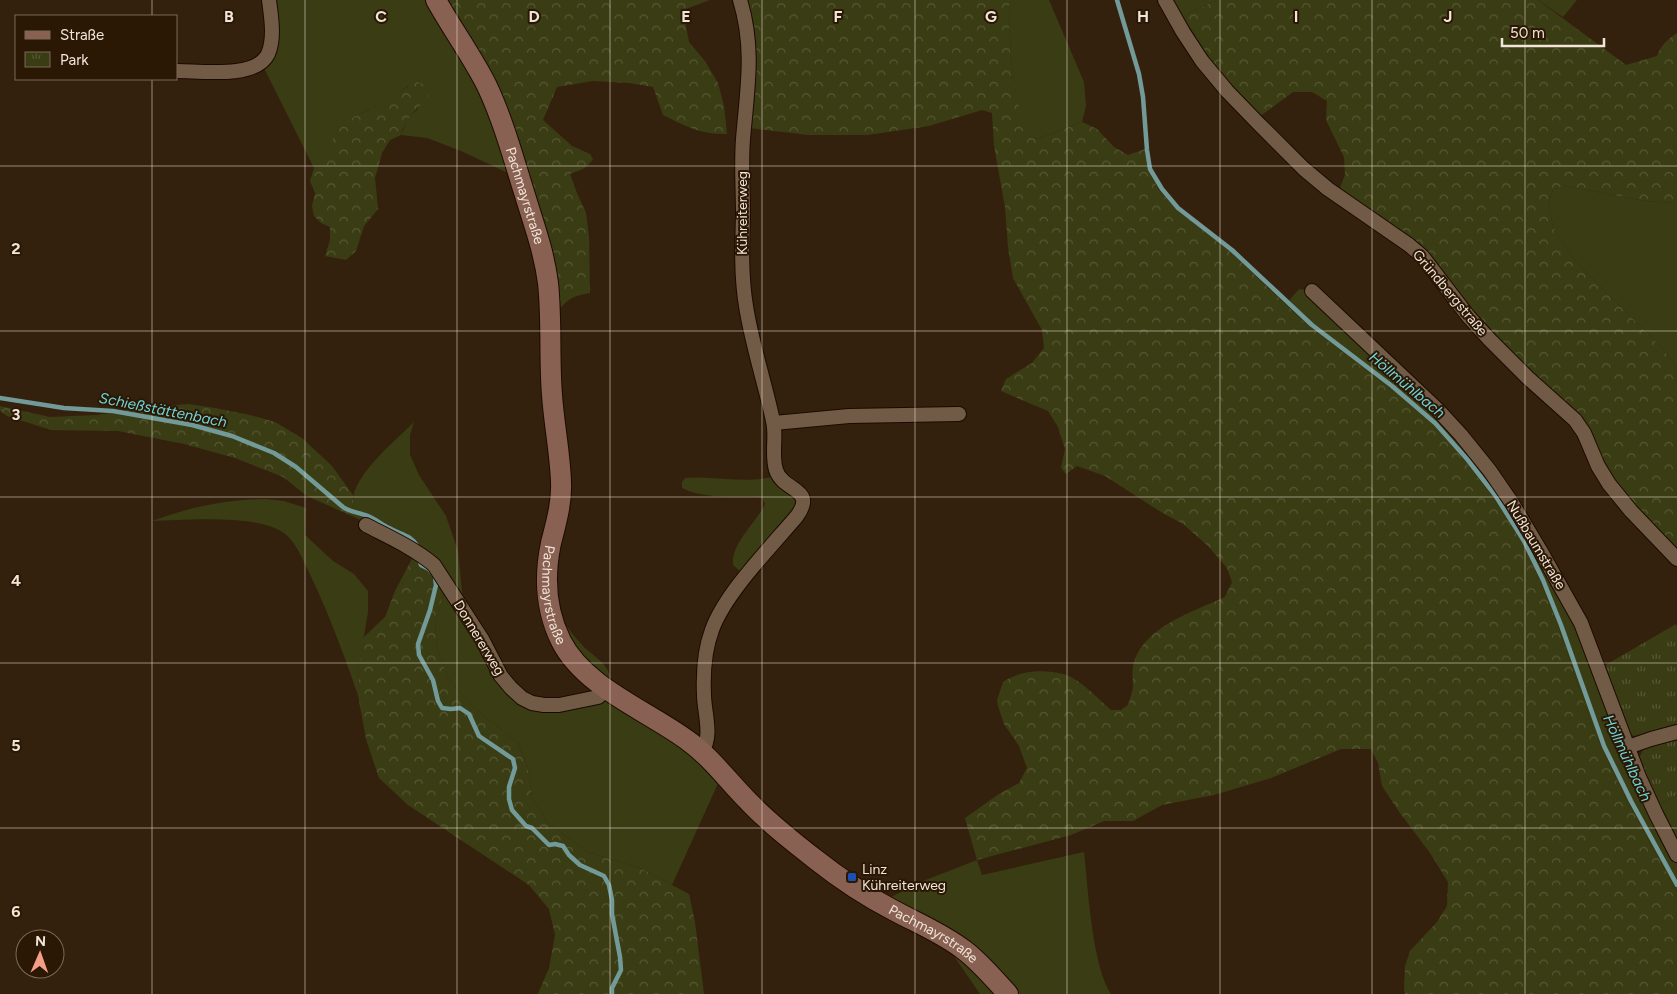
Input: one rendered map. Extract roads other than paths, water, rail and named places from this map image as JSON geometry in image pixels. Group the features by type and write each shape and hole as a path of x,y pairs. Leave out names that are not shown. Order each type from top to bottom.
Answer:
{"street":[{"path":"178,71 244,70 263,61 271,45 272,32 269,0"},
{"name":"Pachmayrstraße","path":"436,0 486,85 515,160 539,239 548,285 552,396 561,482 557,522 547,567 549,603 554,623 562,642 573,659 607,689 702,751 767,821 792,841 865,893 940,934 958,946 976,960 1008,994"},
{"name":"Kühreiterweg","path":"702,751 706,746 707,737 704,695 705,659 712,628 733,594 797,516 802,509 804,501 803,496 781,479 777,472 773,448 774,423 746,306 741,249 742,163 749,74 749,43 747,24 740,0"},
{"name":"Gründbergstraße","path":"1165,0 1202,61 1251,116 1304,169 1328,189 1422,256 1468,316 1489,339 1574,420 1584,433 1598,466 1609,484 1631,511 1677,559"},
{"name":"Nußbaumstraße","path":"1312,290 1438,410 1490,471 1512,503 1581,623 1628,747 1656,814 1677,855"},
{"path":"774,423 848,416 959,414"},
{"name":"Donnererweg","path":"366,525 420,554 434,565 482,639 501,676 522,698 532,703 559,705 598,698 607,689"},
{"path":"1628,747 1677,732"}],"waterway":[{"name":"Höllmühlbach","path":"1117,0 1139,74 1150,169 1162,189 1178,208 1232,250 1312,325 1392,386 1435,423 1467,459 1495,495 1524,541 1543,580 1604,746 1631,801 1677,885"},
{"name":"Schießstättenbach","path":"0,398 64,408 113,411 192,425 232,436 274,453 296,467 343,507 368,516 405,535 418,547"},
{"name":"Schießstättenbach","path":"419,559 421,565 429,569 435,576 436,585 430,610 418,644 419,655 433,680 438,701 442,708 460,708 469,714 479,736 513,759 515,768 509,787 509,799 512,810 526,826 532,828 549,845 563,846 569,855 580,865 604,876 609,885 621,970 612,988 612,994"}],"place":[{"name":"Linz Kühreiterweg","path":"852,877"}]}
